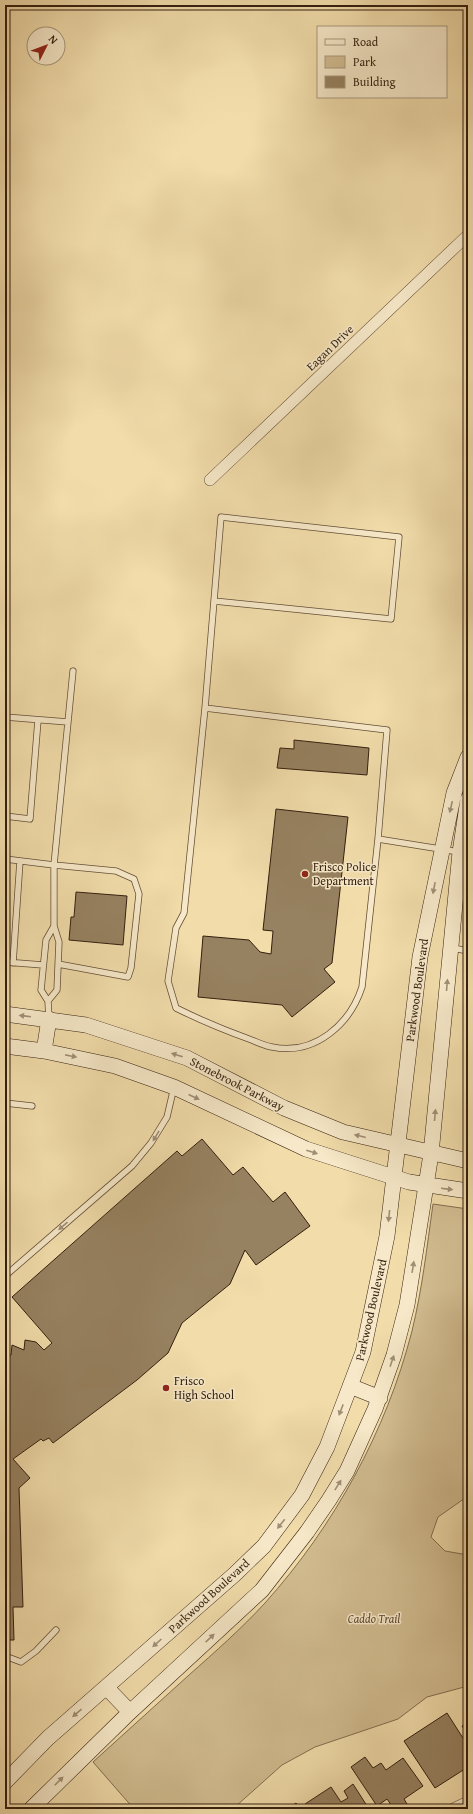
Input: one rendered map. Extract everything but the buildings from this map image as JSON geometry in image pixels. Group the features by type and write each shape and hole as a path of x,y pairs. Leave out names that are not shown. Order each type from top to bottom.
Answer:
{"main road":[{"name":"Parkwood Boulevard","path":"5,1782 48,1738 107,1688 235,1574 264,1546 302,1495 327,1447 363,1352 377,1291 387,1236 420,957 454,793 468,757"},
{"path":"31,1809 130,1712 262,1590 317,1518 347,1471 380,1398 394,1355 407,1305 431,1154 460,852 468,799"},
{"name":"Stonebrook Parkway","path":"5,1014 86,1025 186,1058 284,1108 315,1122 343,1132 431,1154 468,1161"},
{"path":"44,1051 49,1019"},
{"path":"5,1046 44,1051 115,1066 174,1087 306,1149 394,1178 426,1186 468,1191"},
{"path":"350,1386 380,1398"},
{"path":"107,1688 130,1712"}],"street":[{"name":"Eagan Drive","path":"210,480 468,235"},
{"path":"454,1809 468,1802"}],"lane":[{"path":"205,708 387,730 378,839 362,986 359,997 349,1016 336,1030 322,1039 306,1045 290,1048 272,1047 228,1031 176,1008 168,981 176,928 184,913 205,708 221,517 399,537 391,619 214,601"},
{"path":"48,1002 57,990 59,942 54,926 54,865 73,671"},
{"path":"5,717 68,722"},
{"path":"5,816 30,819 38,720"},
{"path":"378,839 460,852"},
{"path":"5,859 116,871 134,879 140,894 128,977 58,964"},
{"path":"13,963 20,861"},
{"path":"49,1019 48,1002 41,990 46,940 54,926"},
{"path":"450,948 468,951"},
{"path":"5,962 43,965"},
{"path":"5,1276 132,1166 142,1155 167,1117 174,1087"},
{"path":"5,1103 32,1106"},
{"path":"5,1656 21,1662 36,1651 56,1630"}],"green space":[{"name":"Caddo Trail","path":"433,1204 468,1209 468,1496 438,1517 431,1537 445,1551 468,1555 468,1686 427,1697 398,1719 315,1747 282,1765 235,1807 225,1809 134,1809 93,1762 256,1613 290,1573 335,1510 355,1476 372,1441 388,1405 401,1369 419,1300"}],"place":[{"name":"Frisco Police Department","path":"305,874"},
{"name":"Frisco High School","path":"166,1388"}]}
